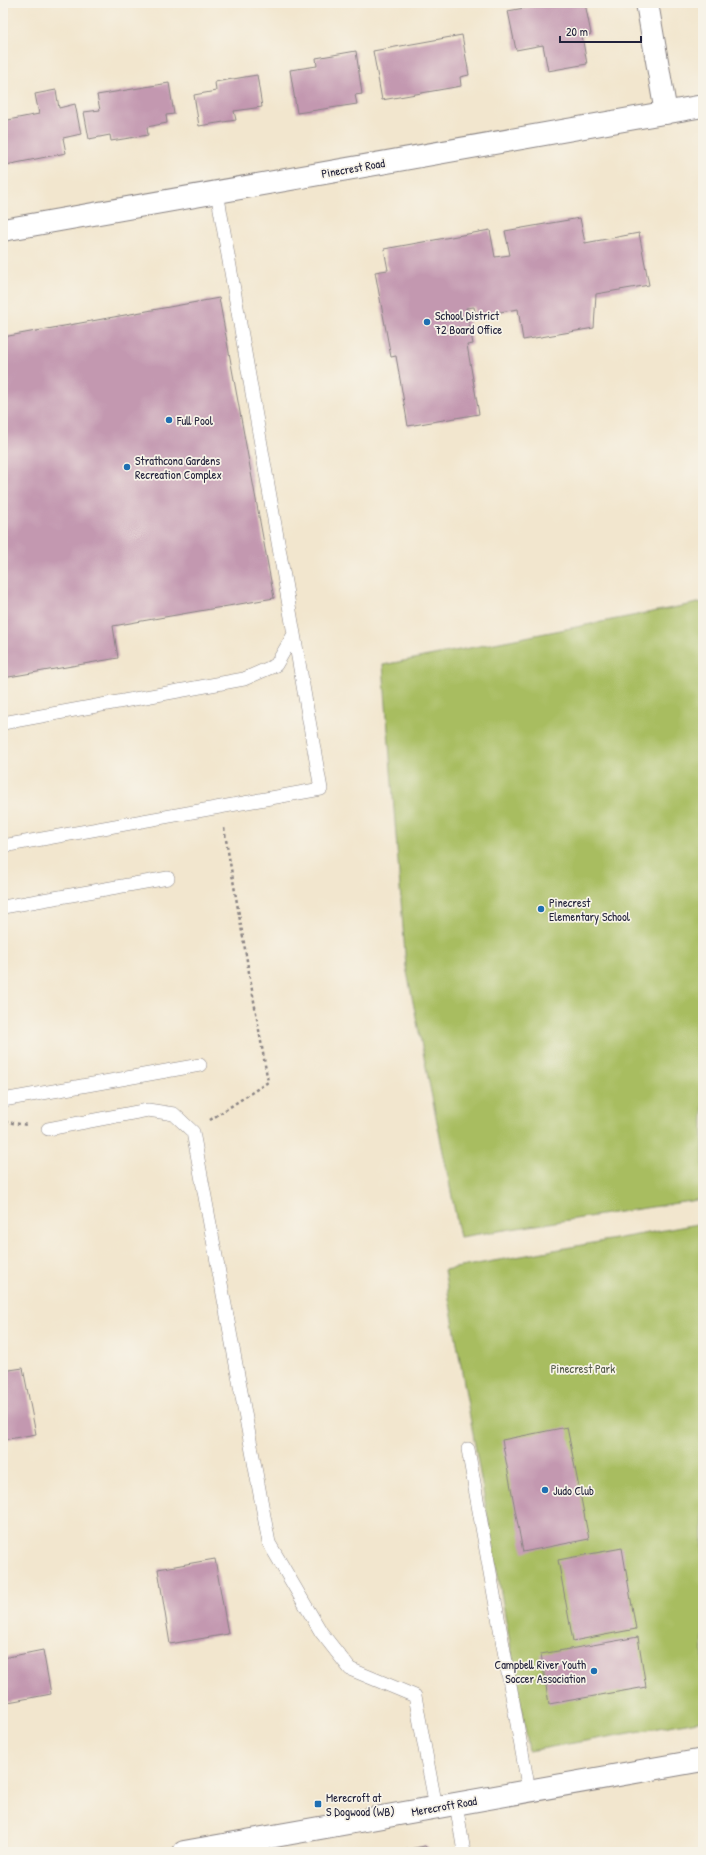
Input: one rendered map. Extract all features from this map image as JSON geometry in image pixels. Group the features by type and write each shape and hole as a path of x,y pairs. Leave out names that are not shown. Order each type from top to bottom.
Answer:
{"street":[{"path":"647,3 666,113"},
{"name":"Pinecrest Road","path":"3,230 703,106"},
{"name":"Merecroft Road","path":"184,1852 227,1848 446,1805 703,1760"}],"lane":[{"path":"3,846 321,789 217,192"},
{"path":"3,723 244,679 276,665 294,634"},
{"path":"3,907 168,878"},
{"path":"3,1100 200,1065"},
{"path":"48,1128 148,1110 174,1114 193,1132 269,1543 321,1632 350,1669 415,1696 446,1805 464,1852"},
{"path":"468,1449 529,1791"}],"path":[{"path":"193,1132 268,1082 221,807"},
{"path":"3,1121 48,1128"}],"green space":[{"name":"Pinecrest Elementary School","path":"703,602 703,1199 460,1237 406,967 383,665"},
{"name":"Pinecrest Park","path":"703,1223 703,1720 529,1751 444,1270"}],"building":[{"path":"551,3 585,3 591,34 582,36 587,64 548,71 543,45 516,50 508,11"},
{"path":"462,35 469,75 460,77 461,86 382,100 373,51"},
{"path":"356,51 362,94 355,95 357,104 297,113 290,70 317,66 316,58"},
{"path":"257,75 262,107 234,111 236,120 199,126 194,95 216,91 215,82"},
{"path":"169,83 174,114 166,115 167,123 147,127 148,135 111,141 110,135 89,139 84,112 100,110 97,95"},
{"path":"56,90 59,108 75,104 81,134 63,138 66,153 6,165 3,150 3,121 39,114 35,94"},
{"name":"School District 72 Board Office","path":"580,218 585,243 639,233 649,285 596,294 594,328 523,340 518,309 476,316 474,307 466,308 473,344 467,345 479,414 408,426 396,356 391,357 375,272 388,270 384,249 490,230 495,257 510,255 505,231"},
{"name":"Strathcona Gardens Recreation Complex","path":"219,298 274,598 113,626 118,658 3,678 3,337"},
{"path":"23,1368 36,1434 3,1440 3,1371"},
{"name":"Judo Club","path":"567,1427 589,1539 523,1552 502,1440"},
{"path":"622,1548 636,1629 573,1641 558,1560"},
{"path":"215,1559 228,1634 170,1644 158,1569"},
{"name":"Campbell River Youth Soccer Association","path":"638,1637 646,1687 549,1704 541,1654"},
{"path":"43,1650 51,1694 3,1703 3,1658"},
{"path":"425,1846 432,1852 398,1851"}],"place":[{"name":"School District 72 Board Office","path":"427,322"},
{"name":"Full Pool","path":"169,420"},
{"name":"Strathcona Gardens Recreation Complex","path":"127,467"},
{"name":"Pinecrest Elementary School","path":"541,909"},
{"name":"Judo Club","path":"545,1490"},
{"name":"Campbell River Youth Soccer Association","path":"594,1671"},
{"name":"Merecroft at S Dogwood (WB)","path":"318,1804"}]}
